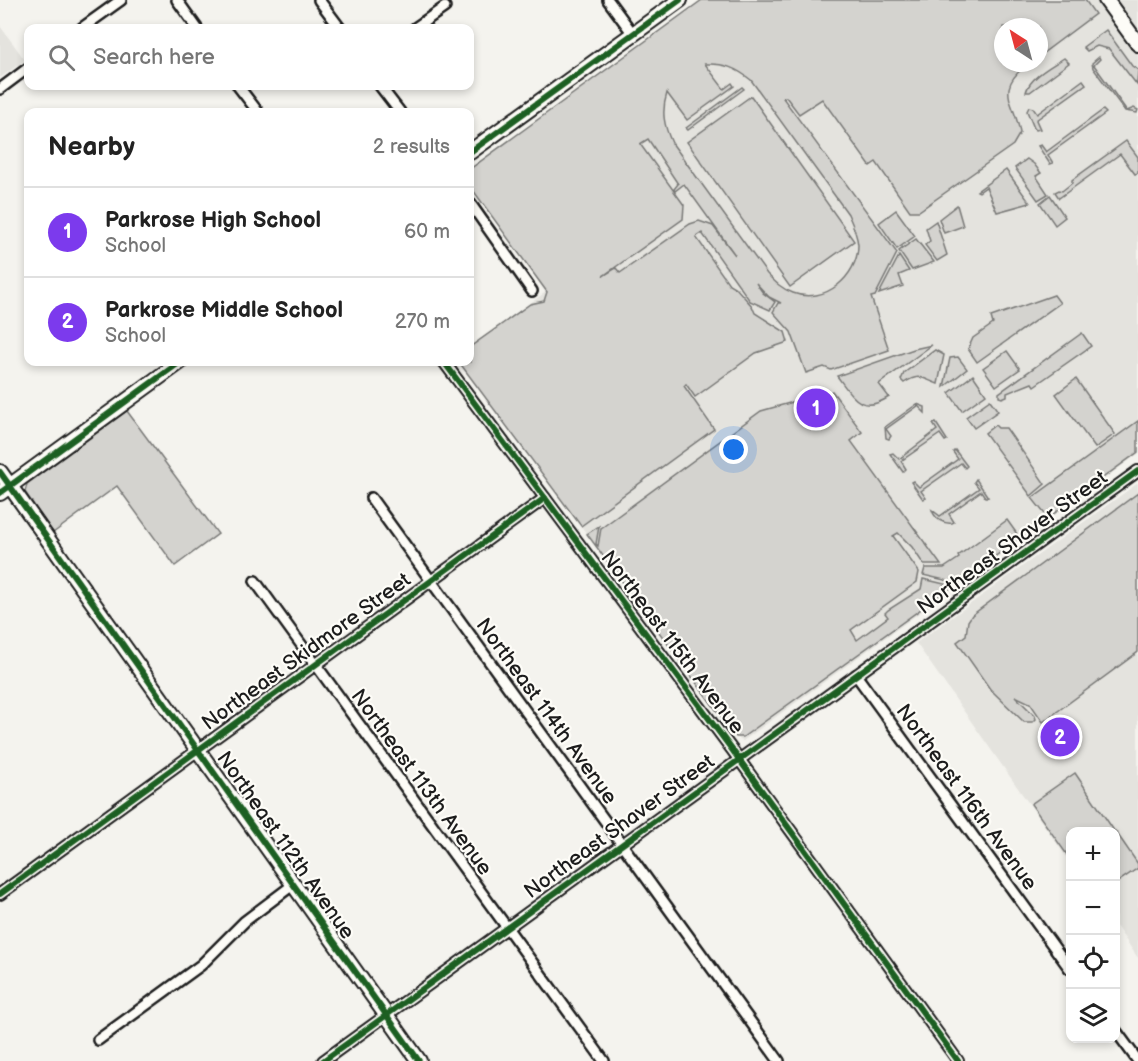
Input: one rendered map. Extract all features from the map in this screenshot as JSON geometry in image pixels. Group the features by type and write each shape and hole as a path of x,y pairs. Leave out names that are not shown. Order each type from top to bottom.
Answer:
{"street":[{"path":"88,24 121,0"},
{"path":"177,0 194,24"},
{"path":"319,0 337,24"},
{"path":"608,0 633,34"},
{"path":"474,149 680,0"},
{"path":"1106,0 1138,44"},
{"path":"421,24 445,7"},
{"path":"0,88 24,71"},
{"path":"241,90 255,108"},
{"path":"384,90 397,108"},
{"path":"474,209 532,291"},
{"path":"5,489 174,366"},
{"name":"Northeast 115th Avenue","path":"447,366 740,760 958,1061"},
{"name":"Northeast Shaver Street","path":"323,1061 1138,471"},
{"name":"Northeast 112th Avenue","path":"0,472 5,489 198,750 419,1061"},
{"name":"Northeast 114th Avenue","path":"371,498 779,1061"},
{"name":"Northeast Skidmore Street","path":"0,894 545,498"},
{"name":"Northeast 113th Avenue","path":"255,581 604,1061"},
{"name":"Northeast 116th Avenue","path":"856,675 1066,962"},
{"path":"98,1040 201,965 244,921 294,884"},
{"path":"1120,1036 1138,1061"}],"shaded area":[{"path":"702,0 1085,0 1095,14 1048,49 1048,18 994,18 994,72 1018,72 1009,89 1009,96 1020,133 1013,145 919,211 910,211 876,162 870,166 822,99 799,114 786,97 783,98 897,253 875,296 871,297 889,350 831,370 824,367 806,373 791,332 773,312 778,303 781,303 769,297 756,283 763,293 775,302 770,310 750,301 702,233 696,237 729,284 736,288 752,306 755,313 785,332 788,342 756,353 695,397 686,384 684,386 714,429 581,526 462,366 474,366 474,344 530,304 544,301 547,292 474,192 474,166","holes":["705,64 730,67 751,80 848,214 857,237 856,257 846,277 827,292 805,296 793,293 773,280 672,143 664,119 667,93 687,120 734,86 732,83 724,89","648,139 678,184 675,191 684,184 735,255 713,226 699,221 690,224 620,273 616,268 603,276 683,219 684,205 640,144"]},
{"path":"704,0 1138,0 1138,454 743,741 740,740 462,366 474,366 474,344 547,291 474,191 474,166"},
{"path":"0,26 24,61 0,78"},
{"path":"1106,30 1132,66 1138,70 1137,85 1109,49 1097,46 1087,51 1083,47"},
{"path":"1099,57 1100,59 1094,65 1127,111 1134,108 1138,110 1137,113 1125,111 1093,68 1092,63"},
{"path":"1064,58 1069,63 1030,92 1026,92 1032,81 1043,72 1048,72 1048,68"},
{"path":"1083,80 1086,84 1036,120 1040,129 1036,130 1027,111 1029,107 1033,108 1037,114"},
{"path":"742,87 744,89 688,130 686,128"},
{"path":"751,96 854,241 790,287 687,142"},
{"path":"1103,110 1106,113 1048,155 1053,163 1050,164 1038,146 1041,145 1046,152"},
{"path":"1126,141 1138,157 1138,173 1135,174 1120,154 1059,198 1055,192 1062,191 1072,183 1072,180"},
{"path":"1027,159 1041,173 1036,176 1048,194 1038,200 1015,168"},
{"path":"1006,170 1030,203 997,212 986,187 977,191"},
{"path":"1050,195 1065,217 1055,225 1040,203"},
{"path":"957,205 963,226 944,233 939,219"},
{"path":"896,210 915,236 897,249 879,223"},
{"path":"936,221 947,255 937,261 925,245 930,241 926,228"},
{"path":"916,239 934,262 912,270 899,251"},
{"path":"899,256 909,271 899,275 903,286 879,294"},
{"path":"1054,295 1060,303 977,362 968,349 973,338 993,324 991,317"},
{"path":"1082,333 1091,346 1034,386 1032,383 1007,393 1007,396 999,397 999,393"},
{"path":"932,345 879,384 889,397 879,402 864,404 858,401 837,376 914,349"},
{"path":"935,350 944,355 938,384 918,377 904,383 901,380 904,373"},
{"path":"1007,351 1020,369 996,386 983,368"},
{"path":"958,357 967,369 944,387 950,358"},
{"path":"973,375 986,394 962,411 949,393"},
{"path":"1076,379 1115,434 1095,448 1056,394"},
{"path":"832,391 862,432 851,441 941,565 924,565 912,547 898,533 893,536 919,572 917,582 851,630 857,640 888,617 885,613 888,610 921,589 923,579 953,586 743,737 736,737 587,534 599,526 596,544 598,546 601,528 761,411"},
{"path":"990,400 998,411 974,428 966,417"},
{"path":"917,404 925,407 925,413 918,406 886,429 891,436 889,439 886,438 885,427"},
{"path":"127,411 218,534 175,566 117,486 53,533 25,492 27,484"},
{"path":"1138,421 1138,452 1048,518 1032,498"},
{"path":"936,423 947,440 945,441 940,434 901,461 906,469 903,472 890,454 893,453 899,459 937,430 933,424"},
{"path":"995,425 998,428 1006,428 1045,484 1031,496 985,433"},
{"path":"955,450 967,466 965,468 961,463 921,491 926,498 923,499 911,482 913,481 919,487 958,459 953,452"},
{"path":"976,479 988,497 985,497 981,491 949,514 954,522 952,523 946,523 937,518 932,510 940,516 979,488 974,482"},
{"path":"1138,483 1138,958 1120,932 1120,827 1066,827 1066,856 916,643"},
{"path":"1138,493 1138,652 1043,722 1030,703 1015,696 1036,719 1033,722 1024,722 990,689 957,642 966,635 968,621 972,615"},
{"path":"1007,520 1020,538 956,585 953,582 923,575 925,568 944,568"},
{"path":"1075,773 1112,827 1066,827 1066,853 1031,804"},
{"path":"1120,838 1138,864 1138,868 1120,880"}],"cycle path":[{"path":"474,149 680,0"},
{"path":"0,493 175,366"},
{"path":"447,366 733,751 958,1061"},
{"path":"323,1061 1138,471"},
{"path":"0,472 419,1061"},
{"path":"0,894 545,498"}],"place":[{"name":"Parkrose High School","path":"816,408"},
{"name":"Parkrose Middle School","path":"1060,737"}]}
